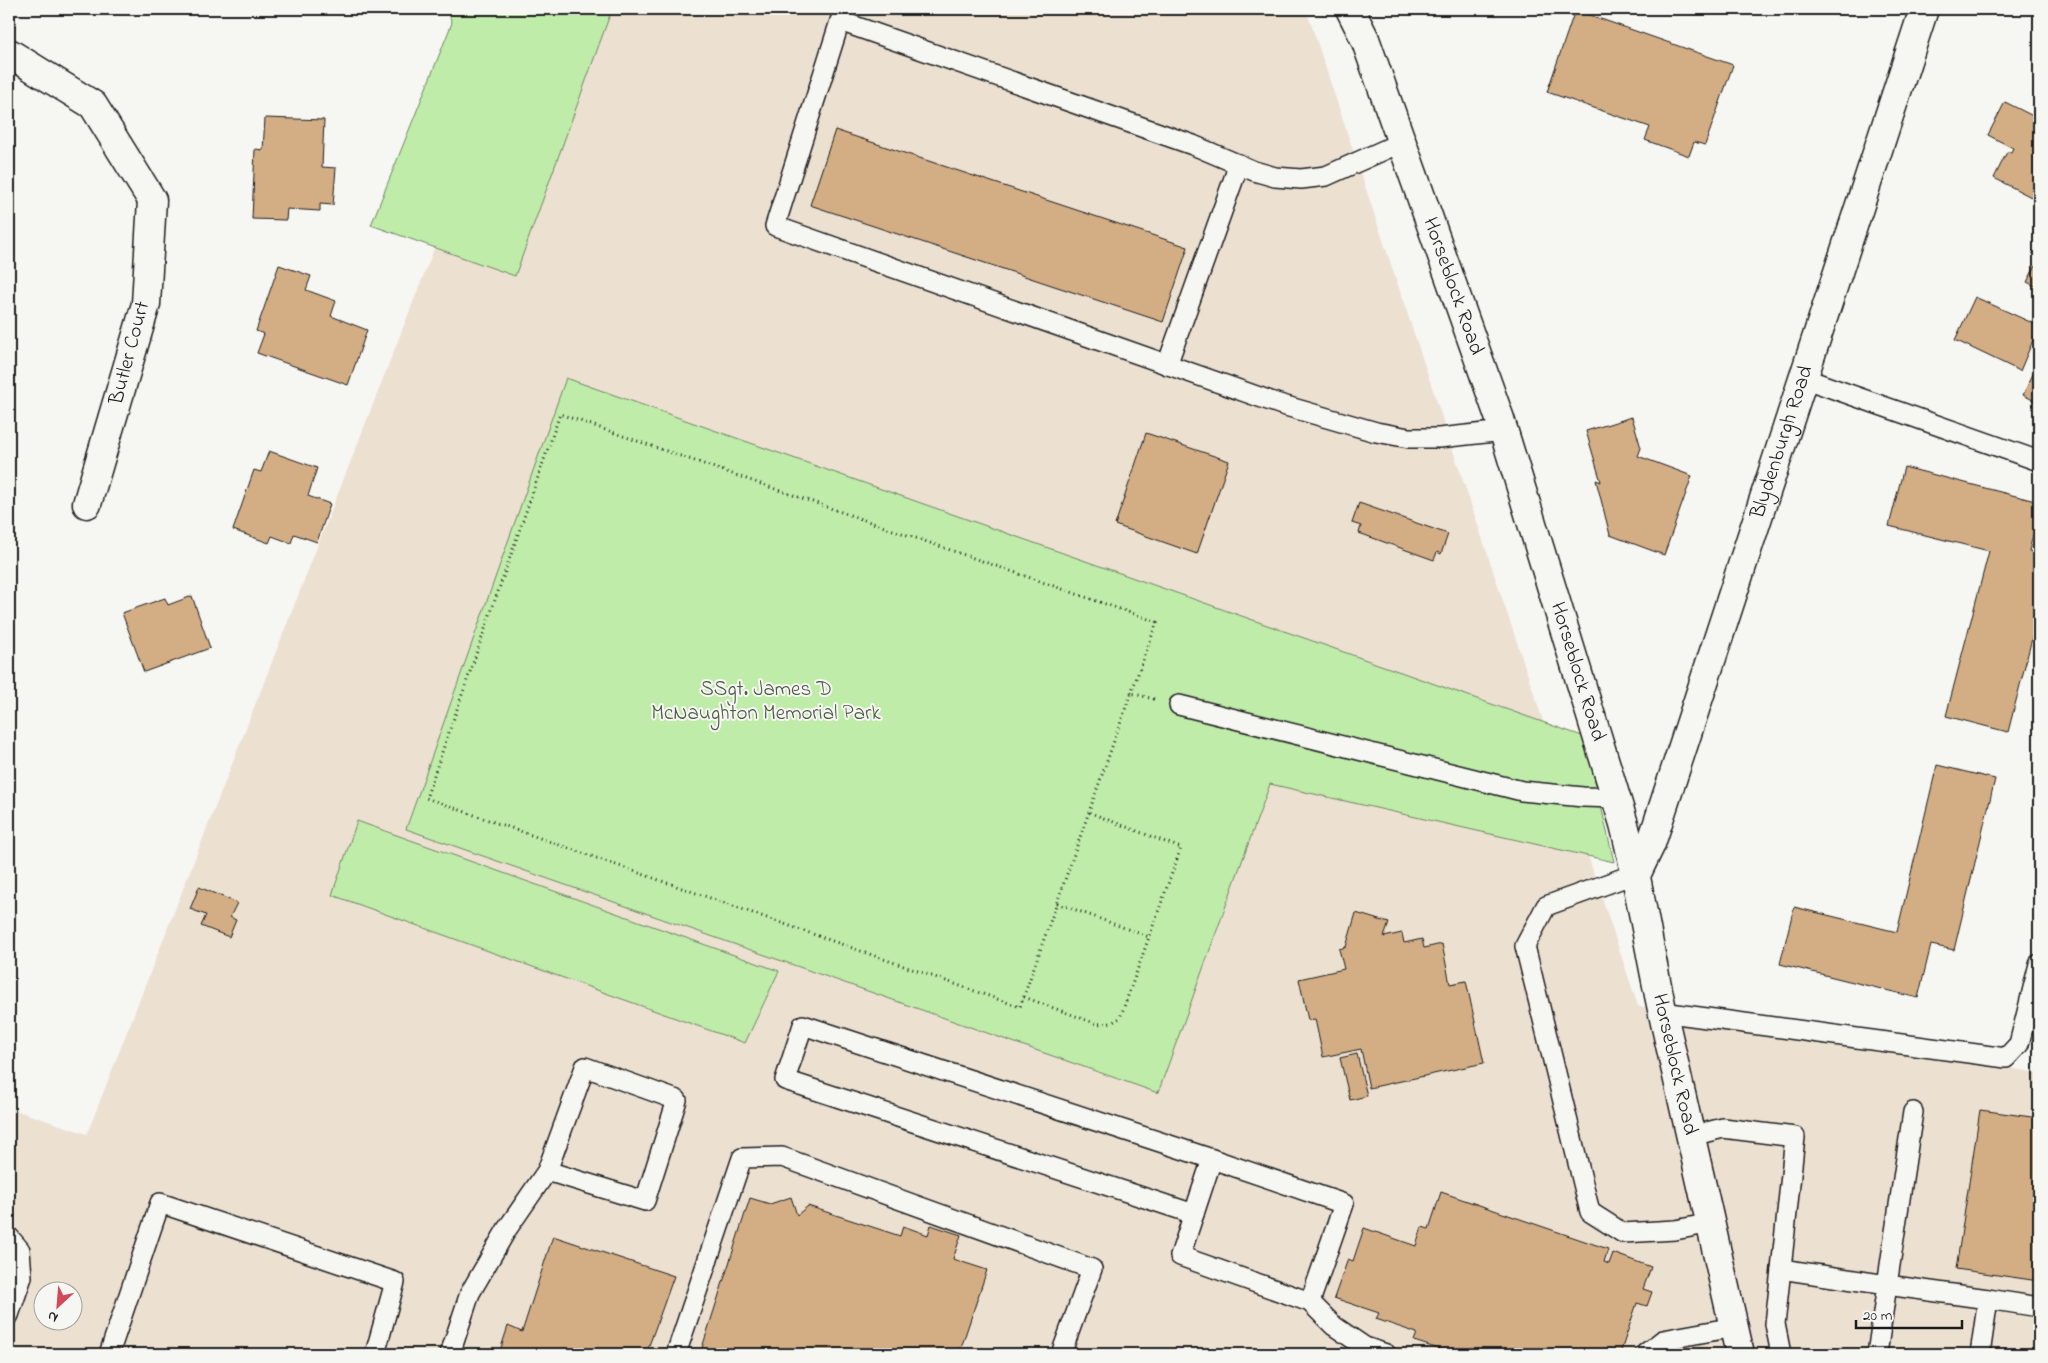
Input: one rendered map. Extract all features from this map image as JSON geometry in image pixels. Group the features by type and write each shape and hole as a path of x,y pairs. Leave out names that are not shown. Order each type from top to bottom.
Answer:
{"street":[{"name":"Horseblock Road","path":"1350,9 1365,39 1504,430 1616,798 1637,873 1662,1012 1712,1223 1740,1354"},
{"name":"Blydenburgh Road","path":"1637,873 1651,844 1924,9"},
{"name":"Butler Court","path":"9,53 93,105 152,200 146,304 87,504"}],"lane":[{"path":"1402,142 1326,176 1302,179 1275,177 1254,171 1193,145 840,22 774,226 1279,404 1376,432 1409,438 1439,438 1504,430"},
{"path":"1167,365 1239,164"},
{"path":"1804,378 2039,461"},
{"path":"1178,705 1522,791 1584,798 1616,798"},
{"path":"1637,873 1546,906 1525,946 1590,1212 1622,1233 1675,1230 1712,1223"},
{"path":"1662,1012 2006,1058 2019,1044 2039,964"},
{"path":"1194,1214 785,1080 803,1025 1344,1204 1310,1302"},
{"path":"450,1354 470,1293 507,1229 547,1171 585,1067 677,1100 645,1201 547,1171"},
{"path":"1877,1354 1913,1112"},
{"path":"1691,1136 1723,1128 1795,1137 1775,1324 1782,1354"},
{"path":"676,1354 742,1158 782,1157 1092,1268 1061,1354"},
{"path":"1212,1159 1180,1256 1310,1302 1334,1326 1365,1347 1386,1354"},
{"path":"109,1354 160,1203 395,1282 375,1354"},
{"path":"9,1237 20,1250 9,1316"},
{"path":"1781,1269 2039,1307"},
{"path":"1980,1354 1988,1299"},
{"path":"1646,1354 1663,1340 1734,1328"}],"path":[{"path":"560,414 1157,622 1131,693 1020,1007 426,798 560,414"},
{"path":"1131,693 1178,705"},
{"path":"1024,997 1097,1024 1111,1023 1120,1018 1181,848 1088,812"},
{"path":"1057,902 1149,937"}],"shaded area":[{"path":"528,9 1306,9 1638,1006 2039,1073 2039,1354 9,1354 9,1108 87,1134"}],"green space":[{"path":"447,9 612,9 515,276 371,225 452,23"},
{"name":"SSgt. James D McNaughton Memorial Park","path":"566,378 1585,737 1614,862 1270,784 1158,1093 406,829"},
{"path":"357,821 779,971 745,1043 332,895"}],"building":[{"path":"1575,10 1733,65 1705,145 1694,142 1689,156 1645,140 1650,127 1547,92"},
{"path":"2005,102 2039,119 2039,201 1994,178 2007,152 2011,152 2013,148 1988,135"},
{"path":"265,118 324,120 322,167 336,168 333,205 320,204 320,211 287,209 286,220 252,219 255,149 263,150"},
{"path":"835,130 1188,247 1163,322 810,205"},
{"path":"2037,263 2039,264 2039,288 2027,282"},
{"path":"279,265 311,276 306,290 336,301 331,316 367,330 348,385 257,353 264,334 256,331"},
{"path":"1975,297 2039,326 2020,371 1955,340"},
{"path":"2033,374 2039,377 2039,403 2023,395"},
{"path":"1632,417 1641,448 1638,456 1692,476 1664,555 1610,535 1596,480 1601,482 1586,431"},
{"path":"1146,433 1229,461 1197,554 1115,525"},
{"path":"269,451 317,468 308,496 330,504 317,542 294,534 291,543 272,536 269,543 233,530 254,470 261,472"},
{"path":"1904,467 2039,502 2039,511 2029,551 2039,554 2039,611 2008,732 1946,716 1989,551 1889,526"},
{"path":"1359,503 1448,534 1441,554 1437,552 1434,560 1359,533 1361,526 1352,523"},
{"path":"192,596 210,648 144,672 122,613 165,598 168,605"},
{"path":"1937,765 1995,779 1954,950 1931,945 1918,998 1780,964 1794,907 1897,932"},
{"path":"199,887 237,903 230,917 236,920 229,937 201,926 206,915 190,909"},
{"path":"1356,913 1389,923 1384,937 1402,933 1404,943 1422,939 1424,948 1442,944 1450,984 1466,981 1484,1063 1369,1088 1361,1049 1323,1057 1315,1019 1308,1020 1299,979 1344,969 1339,949 1346,947"},
{"path":"1357,1054 1367,1096 1350,1100 1340,1058"},
{"path":"1980,1110 2039,1118 2039,1281 1956,1269"},
{"path":"1441,1192 1608,1249 1604,1262 1609,1264 1613,1253 1651,1267 1643,1289 1652,1292 1647,1306 1637,1303 1620,1354 1454,1354 1414,1341 1417,1333 1376,1319 1379,1313 1334,1298 1348,1259 1353,1261 1364,1228 1416,1246 1422,1227 1429,1229"},
{"path":"791,1197 797,1215 808,1206 900,1236 903,1226 928,1235 931,1225 961,1235 953,1259 987,1270 959,1354 700,1354 750,1198 770,1204"},
{"path":"553,1236 674,1276 646,1354 499,1354 508,1326 522,1332"}]}
